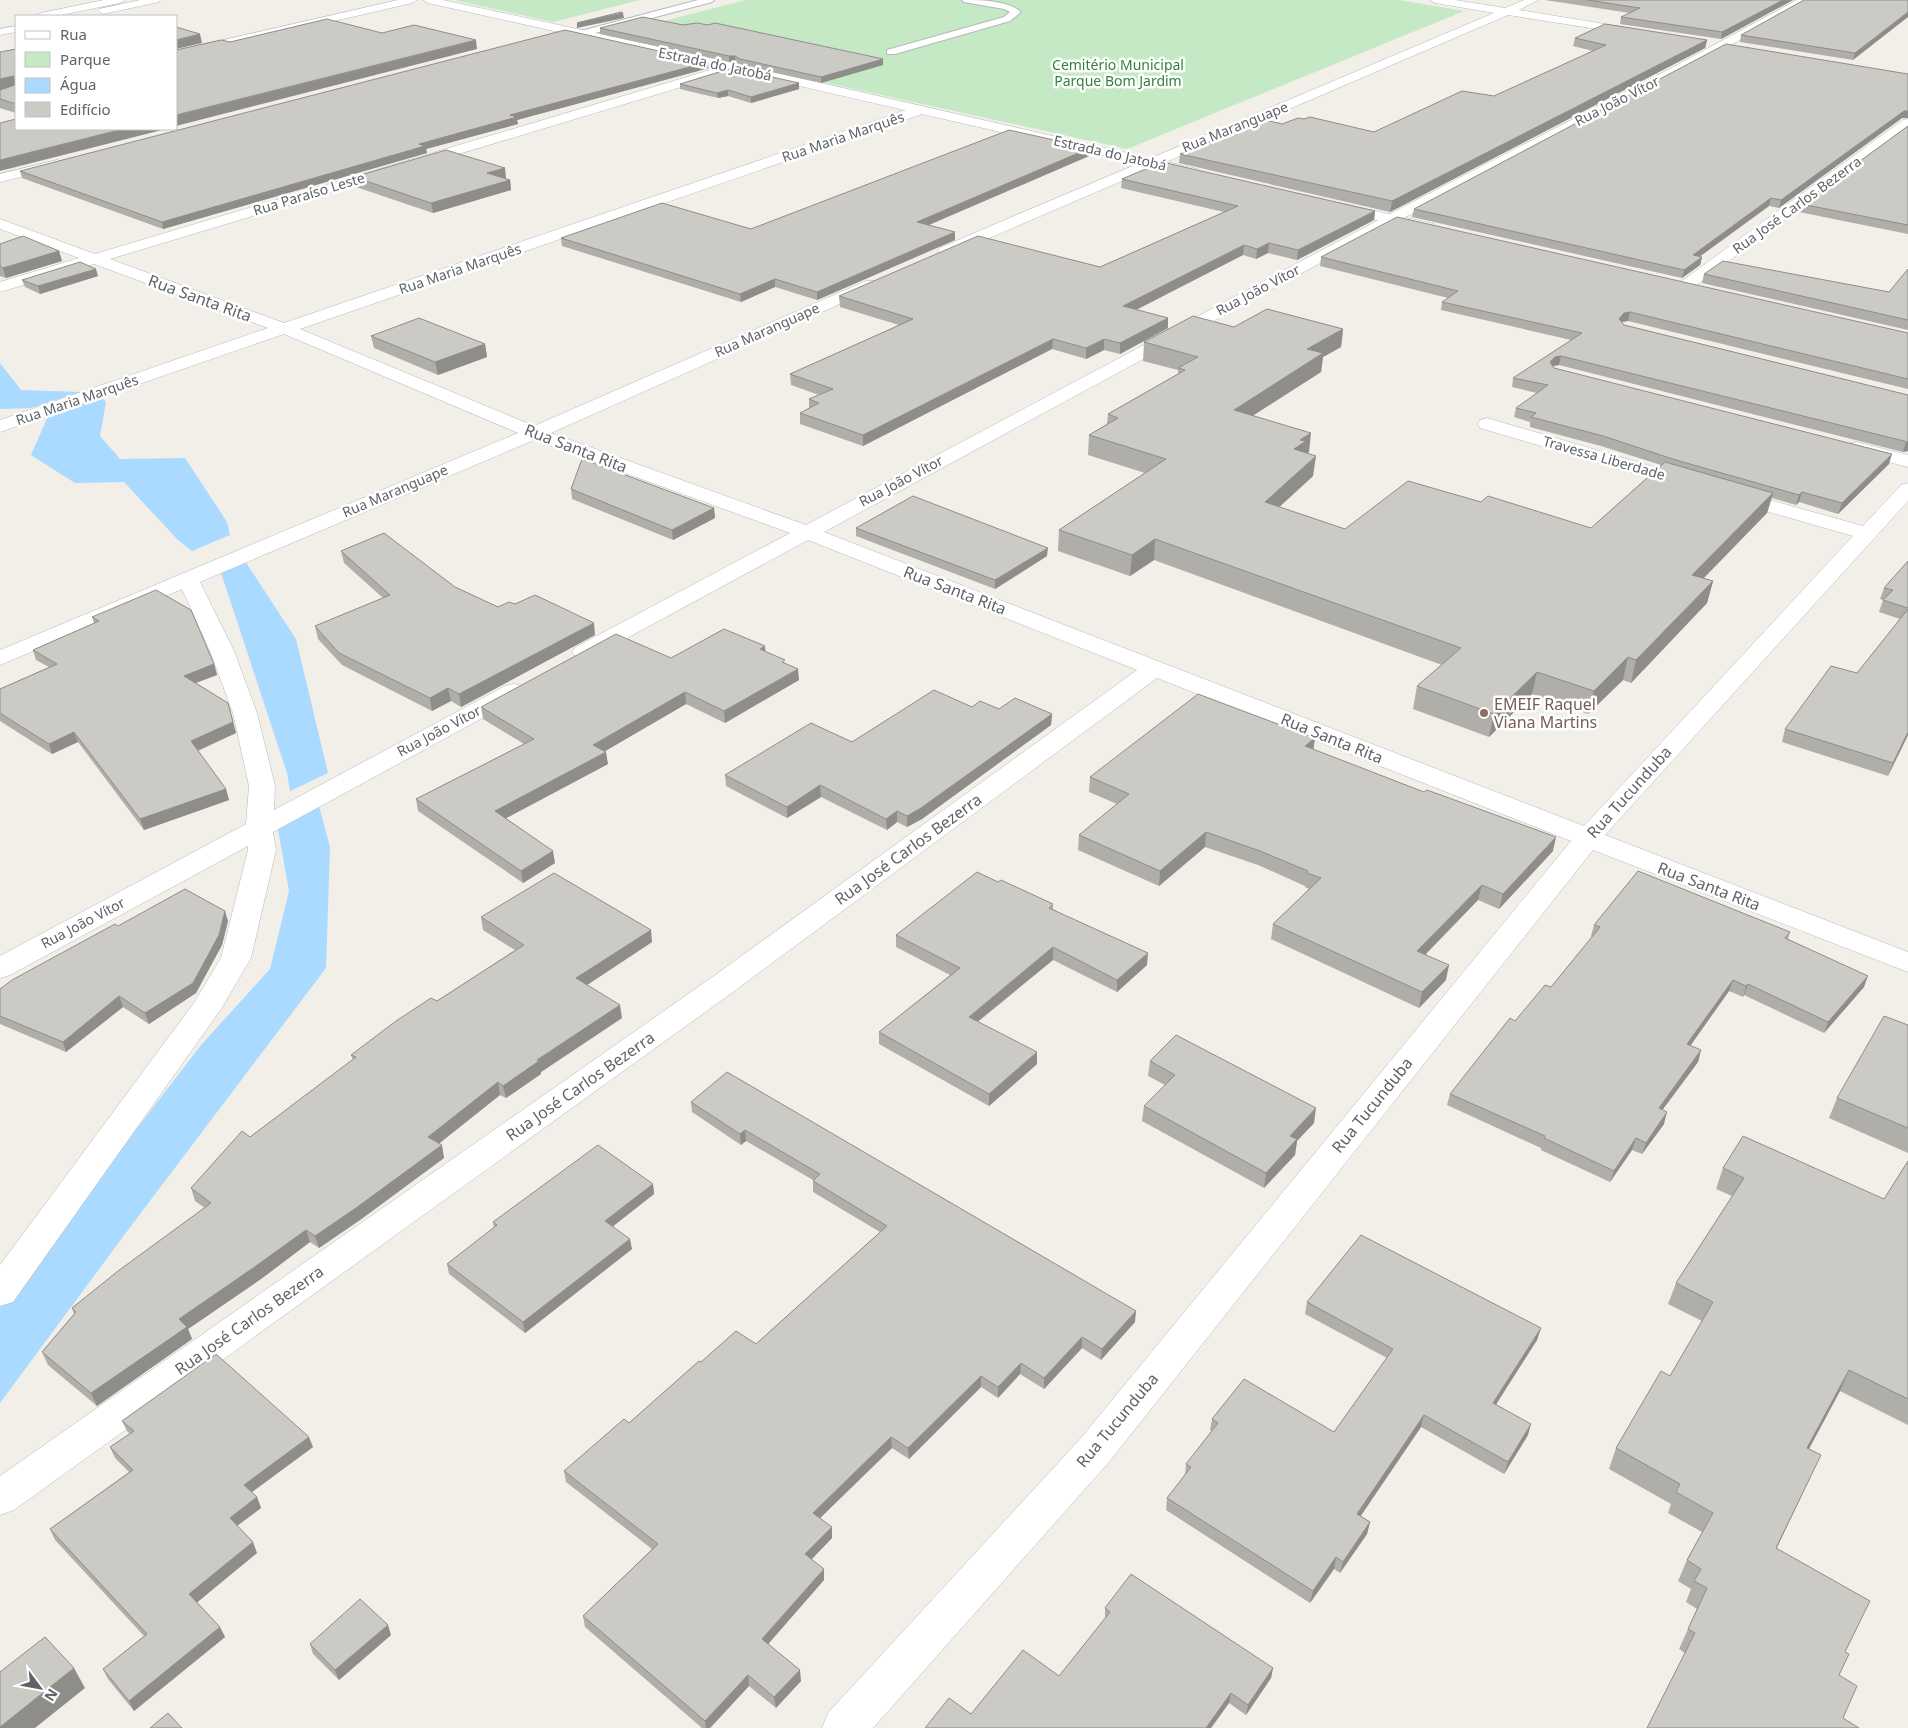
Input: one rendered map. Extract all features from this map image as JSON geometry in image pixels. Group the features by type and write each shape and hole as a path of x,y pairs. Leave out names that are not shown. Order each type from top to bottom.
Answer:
{"street":[{"path":"46,15 120,0"},
{"path":"82,15 156,0"},
{"path":"178,54 412,0"},
{"name":"Estrada do Jatobá","path":"428,0 1126,156 1147,156 1207,176"},
{"path":"1435,0 1488,9"},
{"name":"Rua Maranguape","path":"1298,86 1488,9 1533,0"},
{"name":"Rua João Vítor","path":"563,664 1391,219 1732,47 1806,0"},
{"path":"1507,6 1644,33"},
{"name":"Rua Maranguape","path":"1126,156 930,250 1147,156 1351,79 1507,6"},
{"path":"0,25 15,21"},
{"path":"0,32 15,29"},
{"path":"537,39 568,32"},
{"path":"1703,42 1732,47"},
{"name":"Rua Paraíso Leste","path":"0,287 734,67"},
{"name":"Rua Maria Marquês","path":"0,426 920,110"},
{"name":"Rua José Carlos Bezerra","path":"1705,291 1680,285 1908,123"},
{"path":"0,178 67,161"},
{"path":"1323,203 1438,230"},
{"name":"Rua Santa Rita","path":"0,224 286,329 1908,963"},
{"name":"Rua Maranguape","path":"0,658 188,579 524,423 880,272 692,344"},
{"name":"Rua Maranguape","path":"483,434 524,423"},
{"name":"Travessa Liberdade","path":"1487,424 1865,533"},
{"path":"1842,444 1908,461"},
{"name":"Rua Tucunduba","path":"844,1728 1094,1450 1587,839 1865,533 1908,489"},
{"path":"0,1292 206,1009 236,958 262,850 259,828 262,786 245,713 222,651 188,579"},
{"name":"Rua José Carlos Bezerra","path":"0,1498 722,985 1155,668"},
{"name":"Rua João Vítor","path":"0,968 528,682"}],"lane":[{"path":"568,32 670,0"},
{"path":"568,32 709,0"},
{"path":"892,52 1007,19 1016,12 1007,7 967,0"}],"green space":[{"path":"454,0 640,0 553,22"},
{"name":"Cemitério Municipal Parque Bom Jardim","path":"746,0 1399,0 1464,11 1127,149 609,35"}],"water":[{"path":"0,363 21,390 81,392 31,408 0,409"},
{"path":"102,397 106,402 100,436 120,459 185,458 227,522 230,535 192,551 178,540 124,482 75,483 31,455 49,414"},
{"path":"243,558 296,639 328,773 290,791 287,773 221,573"},
{"path":"319,806 330,847 326,968 0,1403 0,1307 201,1045 270,969 289,891 277,824"}],"building":[{"path":"1587,0 1783,0 1722,32 1621,17 1640,8"},
{"path":"1804,0 1908,0 1908,12 1855,53 1741,35"},
{"path":"621,12 623,13 577,23"},
{"path":"643,17 683,25 697,23 708,25 715,23 883,59 821,77 740,59 735,56 600,28"},
{"path":"327,19 382,33 414,25 476,40 178,114 178,50 221,40 230,42"},
{"path":"1605,24 1707,40 1392,201 1180,154 1261,119 1282,124 1298,118 1310,117 1374,132 1462,91 1494,96 1606,45 1575,38"},
{"path":"178,28 200,34 178,40"},
{"path":"565,30 708,62 510,115 517,117 419,144 425,146 162,222 20,171"},
{"path":"1726,44 1908,74 1908,111 1904,111 1781,200 1771,198 1693,255 1702,257 1684,270 1414,209"},
{"path":"15,49 15,85 14,76 0,79 0,52"},
{"path":"732,68 799,83 751,97 728,90 717,93 680,84"},
{"path":"15,85 15,104 0,99 0,90"},
{"path":"15,119 15,130 119,130 0,160 0,123"},
{"path":"1908,126 1908,225 1801,204"},
{"path":"1009,130 1090,148 917,222 955,232 817,292 775,279 740,294 561,238 662,203 751,229"},
{"path":"446,150 505,168 487,173 510,180 431,203 354,177"},
{"path":"1162,162 1375,211 1298,250 1269,243 1257,249 1244,245 1123,306 1168,318 1120,343 1104,339 1086,348 1053,339 863,435 800,413 819,403 809,399 833,389 790,374 913,319 839,296 978,236 1100,267 1238,206 1122,179"},
{"path":"1397,217 1908,333 1908,379 1630,312 1624,313 1619,319 1624,325 1908,395 1908,442 1561,356 1555,357 1550,362 1554,368 1892,454 1842,503 1802,492 1799,495 1676,460 1603,436 1531,417 1536,413 1516,408 1548,385 1513,378 1582,333 1442,302 1458,291 1321,257"},
{"path":"23,236 59,251 3,268 0,266 0,244"},
{"path":"1723,261 1889,292 1908,269 1908,320 1704,274"},
{"path":"80,262 96,269 38,286 22,280"},
{"path":"1267,309 1343,329 1307,349 1323,353 1234,410 1311,433 1300,440 1306,441 1294,449 1316,456 1265,502 1345,529 1408,481 1481,502 1488,496 1591,528 1665,462 1773,493 1692,575 1713,581 1636,660 1628,657 1594,691 1537,672 1494,714 1417,686 1461,648 1155,539 1132,555 1059,530 1166,459 1089,435 1118,418 1108,414 1185,370 1178,368 1198,357 1144,342 1193,316 1234,327"},
{"path":"419,318 485,344 435,362 371,336"},
{"path":"582,459 714,508 672,530 571,489"},
{"path":"913,496 1048,548 995,580 856,528"},
{"path":"384,533 455,587 498,607 509,602 515,604 535,595 594,623 459,694 448,688 430,698 339,653 315,626 390,595 341,551"},
{"path":"1908,561 1908,608 1883,600 1893,590 1884,588"},
{"path":"156,590 191,610 214,664 184,676 228,703 233,722 191,741 226,789 140,819 74,732 49,744 0,713 0,689 57,664 33,650 99,621 92,617"},
{"path":"1908,609 1908,732 1893,763 1785,729 1831,666 1857,673"},
{"path":"724,629 765,646 760,649 785,660 782,662 798,669 724,711 685,692 593,745 606,752 495,811 553,851 521,871 416,799 534,739 481,707 616,634 671,658"},
{"path":"934,690 972,707 980,701 999,709 1015,698 1052,714 921,808 907,816 897,811 886,819 820,785 787,807 725,775 811,723 852,742"},
{"path":"1198,694 1315,738 1305,746 1424,792 1427,790 1556,837 1503,894 1482,885 1417,951 1449,965 1422,992 1273,924 1321,878 1307,873 1308,871 1260,851 1206,832 1160,871 1079,835 1129,794 1090,777"},
{"path":"1638,871 1790,932 1785,938 1868,976 1828,1022 1748,984 1746,986 1733,980 1687,1044 1701,1050 1659,1108 1667,1112 1646,1143 1636,1138 1614,1171 1544,1138 1545,1136 1450,1094 1510,1018 1515,1021 1545,985 1551,987 1600,927 1594,925"},
{"path":"977,872 998,882 1001,880 1053,904 1049,908 1148,953 1117,980 1053,947 969,1017 1037,1052 989,1094 879,1032 960,968 896,935"},
{"path":"554,873 651,930 576,978 620,1005 537,1060 539,1061 503,1086 498,1082 428,1137 442,1145 315,1236 306,1230 179,1319 187,1327 91,1393 42,1352 76,1312 72,1308 118,1271 211,1203 191,1188 242,1131 250,1137 356,1057 351,1055 396,1021 431,998 437,1001 524,945 481,917"},
{"path":"185,889 225,911 219,935 193,983 145,1013 119,996 63,1042 0,1016 0,989 12,980 115,924 118,926"},
{"path":"1884,1016 1908,1025 1908,1128 1837,1098"},
{"path":"1176,1035 1316,1108 1290,1136 1297,1139 1266,1173 1144,1106 1175,1075 1150,1061"},
{"path":"727,1072 1136,1311 1102,1349 1082,1337 1044,1378 1021,1363 998,1387 981,1376 908,1448 891,1437 813,1513 832,1527 805,1554 824,1569 762,1639 800,1670 774,1697 748,1675 705,1721 583,1616 658,1544 564,1471 624,1419 629,1423 736,1331 756,1344 887,1226 813,1181 820,1174 745,1130 740,1134 691,1102"},
{"path":"1743,1136 1884,1199 1908,1161 1908,1399 1849,1370 1807,1448 1821,1455 1776,1548 1870,1601 1845,1652 1849,1654 1839,1675 1857,1686 1843,1718 1859,1728 1647,1728 1695,1633 1688,1629 1707,1588 1694,1581 1701,1569 1687,1560 1713,1513 1676,1492 1680,1484 1616,1448 1661,1371 1670,1376 1713,1302 1676,1283 1744,1178 1723,1168"},
{"path":"598,1145 653,1184 605,1221 630,1239 523,1322 447,1264 497,1225 493,1222"},
{"path":"1361,1235 1541,1328 1493,1403 1531,1424 1508,1462 1424,1415 1357,1514 1370,1522 1343,1562 1336,1557 1313,1591 1167,1498 1191,1467 1186,1464 1218,1423 1212,1419 1244,1379 1334,1432 1393,1349 1307,1302"},
{"path":"216,1354 309,1437 244,1485 257,1497 230,1518 253,1542 189,1594 220,1627 129,1701 103,1669 147,1634 50,1529 133,1470 110,1447 134,1431 122,1421"},
{"path":"1131,1574 1273,1668 1248,1705 1231,1693 1206,1728 925,1728 949,1698 971,1714 1023,1650 1059,1676 1110,1612 1105,1608"},
{"path":"360,1599 388,1625 335,1670 310,1644"},
{"path":"45,1637 74,1668 0,1727 0,1672"},
{"path":"168,1713 182,1728 150,1728"}],"place":[{"name":"EMEIF Raquel Viana Martins","path":"1484,713"}]}
